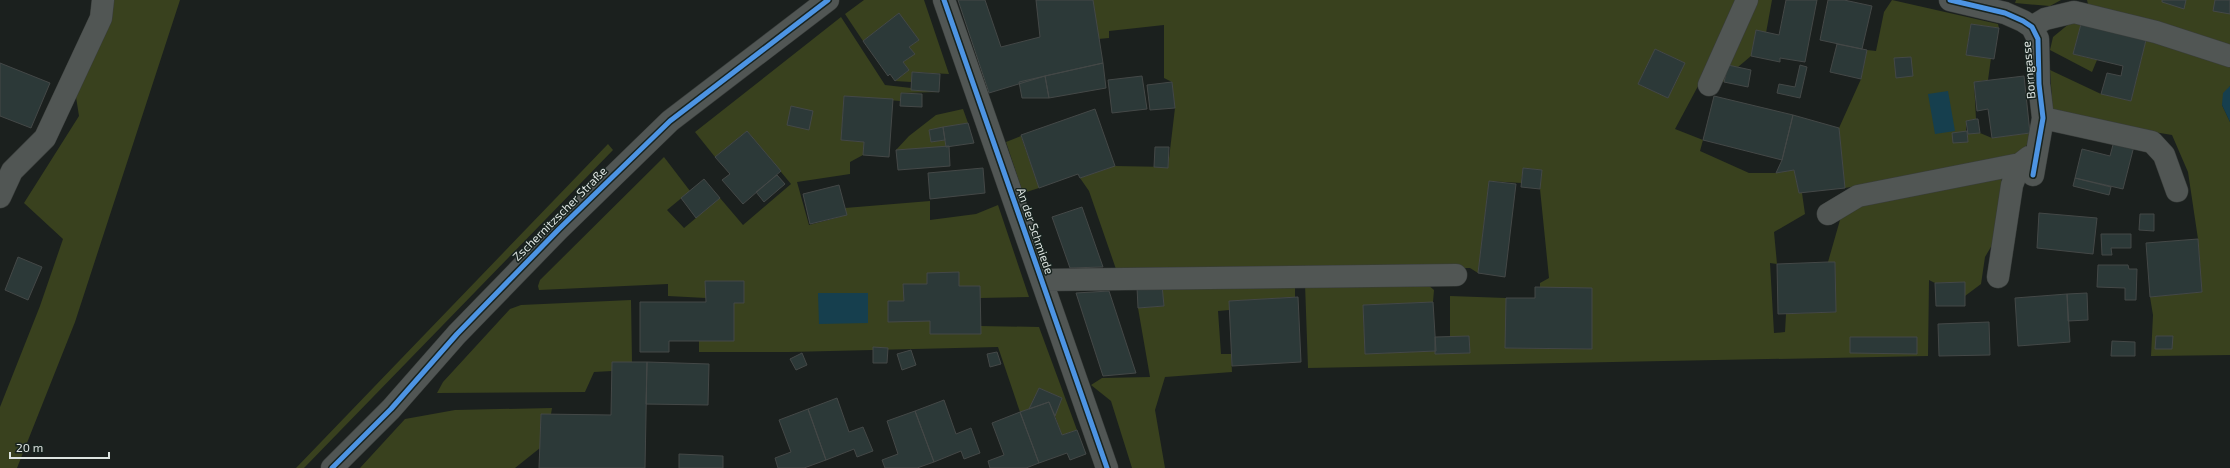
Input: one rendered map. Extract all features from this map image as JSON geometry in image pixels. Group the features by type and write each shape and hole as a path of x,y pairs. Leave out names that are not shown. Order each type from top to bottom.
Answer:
{"street":[{"path":"0,196 6,167 45,138 101,18 103,0"},
{"name":"Zschernitzscher Straße","path":"332,468 391,408 457,334 559,228 645,142 670,121 828,0"},
{"name":"An der Schmiede","path":"944,0 1107,468"},
{"path":"1708,85 1747,0"},
{"name":"Borngasse","path":"1950,0 2005,13 2032,27 2038,39 2039,84 2043,118 2038,150 2027,170 2012,185 1998,277"},
{"path":"2032,27 2045,19 2074,12 2156,32 2230,56"},
{"path":"2043,118 2152,142 2164,155 2177,191"},
{"path":"1828,214 1858,196 2027,170"},
{"path":"1042,280 1456,275"}],"green space":[{"path":"114,0 180,0 75,322 17,468 0,468 0,407 40,306 63,239 24,203 79,116 76,97 111,15"},
{"path":"864,0 924,0 949,74 912,72 911,82 895,81 909,70 903,62 914,54 909,47 919,40 899,14 863,41 845,14"},
{"path":"1093,0 1739,0 1705,73 1675,129 1703,140 1700,151 1749,173 1776,173 1794,170 1799,193 1802,193 1805,214 1774,232 1777,264 1770,263 1774,333 1785,332 1786,314 1836,312 1835,262 1828,262 1842,213 1868,200 2002,176 1995,240 1985,257 1981,284 1965,296 1965,282 1935,283 1929,280 1928,356 1308,368 1305,284 1427,284 1434,290 1433,302 1363,305 1365,354 1436,351 1436,354 1470,353 1469,336 1450,337 1450,296 1506,298 1506,348 1592,349 1592,288 1540,288 1540,283 1549,278 1540,189 1542,170 1523,168 1521,183 1489,181 1478,273 1470,268 1117,272 1089,191 1080,178 1115,166 1168,167 1175,108 1172,82 1164,78 1164,25 1109,31 1109,38 1098,39","holes":["1655,49 1685,63 1668,98 1638,84"]},
{"path":"1754,0 1772,0 1766,33 1756,30 1751,56 1738,67 1728,65 1724,82 1719,76"},
{"path":"1892,0 1998,24 1999,28 1971,24 1966,54 1991,58 1988,80 1974,82 1976,119 1966,121 1966,142 1968,142 1968,134 1980,133 1992,138 2030,133 2028,143 2019,157 1845,188 1839,128 1861,79 1867,50 1876,51 1884,12"},
{"path":"2016,0 2061,0 2050,6 2015,3"},
{"path":"2087,0 2230,0 2230,48 2088,4"},
{"path":"841,17 885,85 911,88 911,90 939,92 901,93 900,101 844,96 841,140 864,142 863,155 850,162 850,174 797,182 809,225 847,215 845,208 930,201 930,220 976,214 998,205 1029,297 980,298 980,326 1039,327 1077,430 1062,435 1055,416 1062,398 1039,388 1029,409 1020,412 998,347 789,352 699,352 699,341 734,303 744,303 744,281 706,281 706,298 668,296 668,284 539,290 538,286 540,280 664,157 690,191 667,210 684,228 720,198 743,225 791,184 747,131 715,157 695,132"},
{"path":"2070,23 2081,24 2073,54 2097,60 2092,72 2050,50 2053,37"},
{"path":"2146,40 2230,64 2230,86 2222,105 2230,122 2230,355 2151,356 2153,315 2150,297 2202,292 2198,239 2188,172 2172,135 2053,115 2050,70 2101,94 2131,101"},
{"path":"963,109 968,123 930,130 931,142 945,140 946,147 896,150 909,136 936,115"},
{"path":"1021,136 1039,188 1023,193 1006,142"},
{"path":"608,144 613,150 304,468 296,468"},
{"path":"1295,283 1295,297 1229,301 1229,310 1218,311 1221,354 1231,354 1232,372 1165,377 1155,410 1165,468 1132,468 1111,401 1091,385 1102,378 1150,377 1138,308 1164,306 1162,285"},
{"path":"631,300 632,362 613,362 612,371 594,372 585,392 437,393 443,382 510,309 521,305"},
{"path":"552,408 551,414 541,414 540,448 515,468 360,468 405,419 455,410"}],"water":[{"path":"2230,86 2230,122 2222,105 2223,93"},
{"path":"1948,91 1955,131 1935,134 1928,94"},
{"path":"818,293 868,293 868,323 819,324"}],"building":[{"path":"958,0 985,0 1001,47 1040,37 1036,0 1093,0 1103,63 1045,76 989,93"},
{"path":"1786,0 1817,0 1805,62 1780,58 1780,62 1751,56 1756,30 1779,35"},
{"path":"1828,0 1844,0 1872,6 1862,49 1820,40"},
{"path":"2162,0 2186,0 2184,9 2162,2"},
{"path":"2215,0 2230,0 2230,14 2213,11"},
{"path":"899,13 919,40 909,47 915,54 903,62 909,70 895,81 890,74 888,76 863,41"},
{"path":"1971,24 1999,28 1994,59 1966,55"},
{"path":"2081,24 2146,40 2131,101 2101,94 2107,73 2121,76 2123,66 2073,54"},
{"path":"1837,44 1867,50 1861,79 1830,72"},
{"path":"1655,49 1685,63 1668,98 1638,84"},
{"path":"1911,57 1913,76 1896,78 1894,58"},
{"path":"0,63 50,83 31,128 0,116"},
{"path":"1103,63 1106,88 1049,98 1045,76"},
{"path":"1728,65 1751,70 1748,87 1724,82"},
{"path":"1800,65 1807,67 1800,98 1777,93 1779,84 1795,87"},
{"path":"912,72 940,74 939,92 911,90"},
{"path":"1045,76 1049,98 1022,98 1019,82"},
{"path":"1142,76 1147,109 1112,113 1108,80"},
{"path":"2024,76 2030,133 1992,138 1988,109 1977,111 1974,82"},
{"path":"1172,82 1175,108 1150,110 1147,85"},
{"path":"901,93 922,94 922,107 900,106"},
{"path":"844,96 893,99 889,157 863,155 864,142 841,140"},
{"path":"1714,96 1793,115 1782,160 1703,140"},
{"path":"791,106 813,111 809,130 787,125"},
{"path":"1095,109 1115,166 1080,178 1078,174 1039,188 1021,135"},
{"path":"1793,115 1839,128 1845,188 1799,193 1794,170 1776,173 1782,160"},
{"path":"1978,119 1980,133 1968,134 1966,121"},
{"path":"968,123 974,143 946,147 943,127"},
{"path":"943,127 945,140 931,142 929,130"},
{"path":"747,131 781,171 743,204 722,180 730,174 715,157"},
{"path":"1967,131 1968,142 1953,143 1952,133"},
{"path":"2114,141 2134,146 2123,189 2075,178 2082,149 2110,156"},
{"path":"949,146 950,166 898,170 896,150"},
{"path":"1155,147 1169,147 1168,168 1154,167"},
{"path":"983,168 985,193 930,199 928,173"},
{"path":"1523,168 1542,170 1540,189 1521,187"},
{"path":"777,175 785,184 764,202 756,192"},
{"path":"2075,178 2111,187 2109,195 2073,186"},
{"path":"704,179 720,198 696,218 681,198"},
{"path":"1489,181 1516,184 1505,277 1478,273"},
{"path":"839,185 847,215 810,224 803,194"},
{"path":"1082,207 1103,267 1070,268 1052,217"},
{"path":"2039,213 2097,218 2093,254 2037,248"},
{"path":"2140,214 2154,214 2154,231 2139,230"},
{"path":"2101,234 2131,234 2131,248 2111,248 2112,255 2102,255"},
{"path":"2198,239 2202,292 2150,297 2146,243"},
{"path":"18,257 42,267 28,300 5,290"},
{"path":"1835,262 1836,312 1778,314 1777,264"},
{"path":"2098,265 2128,265 2129,269 2137,269 2136,300 2125,300 2125,288 2097,287"},
{"path":"959,272 959,286 980,286 981,334 930,334 930,321 888,322 888,301 904,301 903,284 927,284 927,273"},
{"path":"705,281 744,281 744,303 734,303 734,341 669,341 669,352 640,352 640,302 706,302"},
{"path":"1965,282 1965,306 1936,306 1935,283"},
{"path":"1162,285 1164,306 1138,308 1137,287"},
{"path":"1535,287 1592,288 1592,349 1505,348 1506,298 1535,298"},
{"path":"1109,291 1136,373 1103,376 1076,293"},
{"path":"2087,293 2088,320 2068,321 2067,294"},
{"path":"2067,294 2070,342 2018,346 2015,298"},
{"path":"1298,297 1301,362 1232,366 1229,301"},
{"path":"1433,302 1436,351 1365,354 1363,305"},
{"path":"1989,322 1990,355 1939,356 1938,324"},
{"path":"1469,336 1470,353 1435,354 1435,337"},
{"path":"2156,336 2173,336 2172,349 2155,349"},
{"path":"1850,337 1917,337 1917,354 1850,353"},
{"path":"2112,341 2135,342 2135,356 2111,356"},
{"path":"873,347 888,348 887,363 873,363"},
{"path":"911,350 916,365 902,370 897,354"},
{"path":"997,352 1001,364 990,367 987,354"},
{"path":"802,353 807,365 796,370 790,359"},
{"path":"612,362 647,362 645,468 539,468 541,414 611,415"},
{"path":"647,362 709,364 708,405 646,404"},
{"path":"1039,388 1062,398 1055,416 1049,402 1029,409"},
{"path":"837,398 849,432 863,427 873,451 857,457 854,449 826,460 808,409"},
{"path":"944,400 956,434 971,428 980,453 964,459 961,451 934,462 915,411"},
{"path":"1049,402 1062,435 1077,430 1086,454 1070,460 1067,453 1039,463 1020,412"},
{"path":"808,409 826,460 804,468 778,468 775,458 791,452 779,420"},
{"path":"915,411 934,462 917,468 885,468 882,460 898,454 887,421"},
{"path":"1020,412 1039,463 1026,468 990,468 988,461 1004,455 992,423"},
{"path":"679,454 723,456 723,468 679,468"}],"cycle path":[{"path":"332,468 391,409 457,334 559,229 670,121 828,0"},
{"path":"944,0 1107,468"},
{"path":"1950,0 2005,13 2032,27 2038,39 2039,84 2043,118 2033,175"}]}
